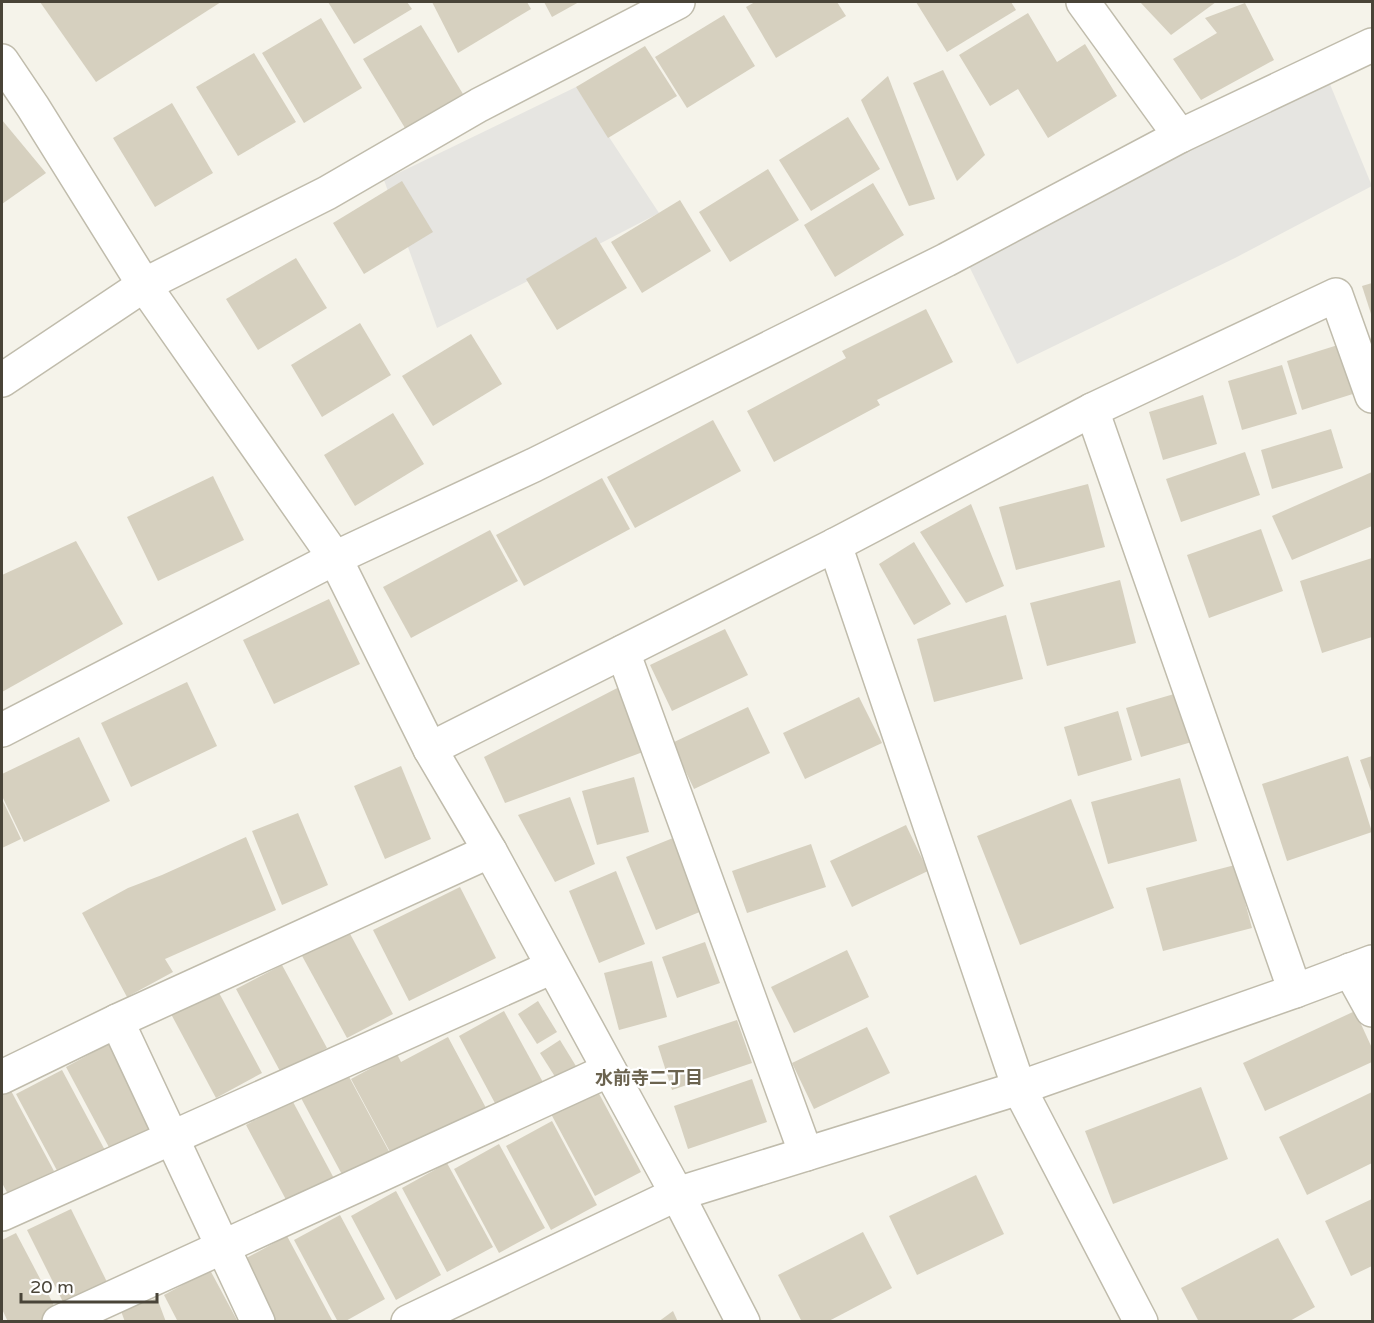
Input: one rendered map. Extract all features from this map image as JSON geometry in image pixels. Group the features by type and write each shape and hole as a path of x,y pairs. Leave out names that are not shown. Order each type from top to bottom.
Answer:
{"street":[{"path":"2,380 144,285 327,193 479,105 678,2"},
{"path":"1083,2 1180,136"},
{"path":"2,730 334,558 534,465 946,260 1180,136 1372,45"},
{"path":"2,61 144,285 334,558 430,749 490,851 677,1194 743,1322"},
{"path":"430,749 835,546 1092,410 1336,295 1372,396"},
{"path":"1092,410 1295,991"},
{"path":"835,546 1019,1088 1141,1322"},
{"path":"623,652 806,1154"},
{"path":"2,1077 117,1021 490,851"},
{"path":"408,1322 677,1194 1019,1088 1361,966 1372,1010"},
{"path":"2,1214 552,967"},
{"path":"117,1021 258,1322"},
{"path":"59,1322 609,1070"}],"shaded area":[{"path":"1327,77 1372,186 1235,258 1017,364 967,262"},
{"path":"576,87 659,213 437,328 384,180"}],"building":[{"path":"40,2 221,2 96,82"},
{"path":"328,2 407,2 412,9 354,44"},
{"path":"432,2 527,2 531,9 458,53"},
{"path":"544,2 579,2 552,17"},
{"path":"755,2 837,2 846,16 776,58 746,7"},
{"path":"916,2 1011,2 1016,10 947,52"},
{"path":"1140,2 1216,2 1171,35"},
{"path":"1245,3 1274,60 1201,100 1173,59 1217,33 1205,18"},
{"path":"1028,13 1057,62 1085,44 1117,96 1048,138 1018,89 990,106 959,55"},
{"path":"724,15 755,66 687,108 655,57"},
{"path":"321,18 362,88 304,123 262,53"},
{"path":"421,25 463,94 405,128 363,59"},
{"path":"645,46 677,96 608,138 576,87"},
{"path":"254,53 296,122 238,156 196,87"},
{"path":"943,70 985,155 957,181 913,83"},
{"path":"888,76 935,199 909,206 861,100"},
{"path":"172,103 213,173 155,207 113,138"},
{"path":"848,117 880,169 811,211 779,160"},
{"path":"2,120 46,173 2,204"},
{"path":"768,169 799,220 730,262 699,212"},
{"path":"402,181 433,232 364,274 333,223"},
{"path":"873,183 904,235 835,277 804,225"},
{"path":"680,200 711,251 642,293 611,242"},
{"path":"596,237 627,288 557,330 526,279"},
{"path":"296,258 327,308 258,350 226,299"},
{"path":"1372,283 1372,317 1362,286"},
{"path":"926,309 953,362 877,400 880,405 774,462 747,411 846,358 842,351"},
{"path":"360,323 391,375 322,417 291,365"},
{"path":"471,334 502,384 433,426 402,376"},
{"path":"1341,344 1356,393 1302,410 1287,361"},
{"path":"1282,365 1297,414 1242,430 1228,381"},
{"path":"1203,395 1217,444 1163,460 1149,412"},
{"path":"393,413 424,464 355,506 324,455"},
{"path":"713,420 741,471 635,528 607,477"},
{"path":"1331,429 1343,468 1272,489 1261,450"},
{"path":"1245,452 1260,495 1181,522 1166,479"},
{"path":"1372,472 1372,526 1292,560 1272,516"},
{"path":"213,476 244,540 158,581 127,517"},
{"path":"602,478 630,529 524,586 496,535"},
{"path":"1088,484 1105,547 1016,570 999,507"},
{"path":"971,504 1004,586 966,603 920,532"},
{"path":"1261,529 1283,591 1209,618 1187,555"},
{"path":"490,530 518,581 411,638 383,587"},
{"path":"76,541 123,624 2,692 2,575"},
{"path":"914,542 951,604 914,625 879,564"},
{"path":"1372,558 1372,637 1322,653 1300,581"},
{"path":"1120,580 1136,643 1047,666 1030,603"},
{"path":"329,599 360,664 274,704 243,640"},
{"path":"1006,615 1023,679 934,702 917,639"},
{"path":"725,629 748,675 672,711 650,665"},
{"path":"187,682 217,746 131,787 101,723"},
{"path":"625,684 643,752 505,803 484,757"},
{"path":"1181,692 1195,741 1141,757 1126,708"},
{"path":"859,697 882,743 805,779 783,733"},
{"path":"748,707 770,753 694,789 672,743"},
{"path":"1118,711 1132,760 1078,776 1064,727"},
{"path":"79,737 110,801 24,842 2,796 2,774"},
{"path":"1348,756 1372,832 1287,861 1262,784"},
{"path":"1372,756 1372,794 1360,760"},
{"path":"401,766 431,839 385,859 354,786"},
{"path":"634,777 649,832 597,845 582,791"},
{"path":"1180,778 1197,841 1108,864 1091,802"},
{"path":"570,797 595,864 555,882 518,815"},
{"path":"2,799 21,839 2,848"},
{"path":"1071,799 1114,908 1020,945 977,836"},
{"path":"298,813 328,885 282,905 252,831"},
{"path":"906,825 928,871 852,907 830,861"},
{"path":"246,837 276,910 165,959 173,972 127,997 82,913 128,888"},
{"path":"673,838 702,911 656,930 626,857"},
{"path":"811,844 826,887 747,913 732,871"},
{"path":"1235,865 1252,928 1163,951 1146,888"},
{"path":"616,871 645,944 599,963 569,891"},
{"path":"460,887 496,958 409,1001 373,930"},
{"path":"348,930 393,1014 347,1038 301,954"},
{"path":"705,942 720,983 677,998 662,957"},
{"path":"847,950 869,997 794,1033 771,987"},
{"path":"652,961 667,1017 619,1030 604,973"},
{"path":"282,965 327,1048 281,1073 236,989"},
{"path":"217,989 262,1073 216,1098 171,1014"},
{"path":"538,1001 557,1032 537,1044 518,1014"},
{"path":"504,1011 550,1095 504,1120 459,1036"},
{"path":"1355,1011 1372,1048 1372,1062 1265,1111 1243,1063"},
{"path":"737,1020 752,1063 672,1090 658,1046"},
{"path":"867,1027 890,1073 814,1109 792,1063"},
{"path":"448,1037 493,1121 396,1163 351,1079 397,1054 401,1062"},
{"path":"560,1040 579,1071 559,1083 540,1053"},
{"path":"112,1042 157,1126 111,1151 66,1067"},
{"path":"62,1070 107,1154 61,1178 16,1094"},
{"path":"347,1073 392,1157 346,1182 301,1098"},
{"path":"752,1079 767,1122 688,1149 674,1106"},
{"path":"9,1087 54,1171 9,1196 2,1183 2,1091"},
{"path":"1201,1087 1228,1159 1113,1204 1085,1131"},
{"path":"596,1088 641,1172 595,1196 550,1112"},
{"path":"1372,1092 1372,1163 1307,1195 1279,1137"},
{"path":"292,1100 337,1184 291,1209 246,1125"},
{"path":"552,1121 597,1205 551,1230 506,1146"},
{"path":"499,1144 545,1228 499,1253 454,1169"},
{"path":"447,1163 493,1247 447,1272 402,1188"},
{"path":"976,1175 1004,1234 917,1275 889,1216"},
{"path":"396,1191 441,1275 396,1300 351,1216"},
{"path":"1372,1199 1372,1266 1351,1276 1325,1221"},
{"path":"71,1209 108,1284 65,1306 27,1230"},
{"path":"340,1215 385,1299 344,1322 338,1322 294,1240"},
{"path":"863,1232 892,1288 827,1322 802,1322 778,1275"},
{"path":"16,1233 57,1311 37,1322 8,1322 2,1309 2,1240"},
{"path":"287,1236 332,1320 330,1322 273,1322 241,1261"},
{"path":"1278,1238 1315,1307 1288,1322 1199,1322 1181,1288"},
{"path":"210,1270 238,1322 178,1322 164,1295"},
{"path":"157,1298 166,1322 125,1322 121,1311"},
{"path":"673,1311 678,1322 658,1322"}],"district":[{"name":"水前寺二丁目","path":"649,1078"}]}
